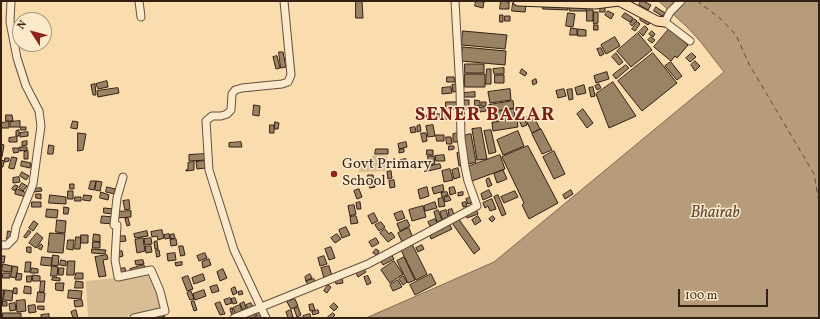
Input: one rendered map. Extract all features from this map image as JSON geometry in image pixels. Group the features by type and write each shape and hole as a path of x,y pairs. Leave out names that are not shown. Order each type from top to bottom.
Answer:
{"main road":[{"path":"518,1 595,4 620,1 657,21 665,22"}],"street":[{"path":"1,245 7,245 14,238 16,227 33,184 41,126 39,111 26,86 16,58 10,22 11,1"},
{"path":"139,1 141,18"},
{"path":"266,318 234,250 209,170 206,121 212,116 221,116 227,114 231,110 232,94 235,90 288,82 291,75 284,1"},
{"path":"234,318 368,264 477,206 468,181 461,138 455,1"},
{"path":"681,1 670,12 665,22 690,42"},
{"path":"123,177 117,198 114,225 117,225 115,260 118,277 151,270 160,291 165,312 134,318"}],"shaded area":[{"path":"374,155 387,156 386,171 358,172 366,160"},
{"path":"151,270 164,311 135,317 128,316 126,318 88,318 86,281 115,278"}],"water":[{"name":"Bhairab","path":"659,1 819,1 819,318 366,318 494,262 724,72 700,41"}],"building":[{"path":"356,1 362,1 363,18 356,18"},
{"path":"476,1 484,2 483,8 475,6"},
{"path":"501,1 509,2 509,9 500,9"},
{"path":"641,1 651,5 648,10 639,5"},
{"path":"513,3 526,5 525,12 512,11"},
{"path":"543,4 568,5 568,10 543,9"},
{"path":"601,5 605,6 605,12 600,12"},
{"path":"570,6 586,6 586,11 570,11"},
{"path":"656,7 665,13 662,16 654,11"},
{"path":"587,10 593,10 593,21 587,21"},
{"path":"608,11 614,14 611,19 605,15"},
{"path":"594,12 598,12 598,23 594,24"},
{"path":"568,13 575,14 573,27 566,26"},
{"path":"625,13 633,18 630,22 622,17"},
{"path":"500,15 503,15 503,22 500,22"},
{"path":"505,16 510,16 510,21 505,21"},
{"path":"641,17 650,23 648,25 640,20"},
{"path":"634,19 637,21 632,26 630,24"},
{"path":"638,22 640,24 635,31 632,29"},
{"path":"594,25 598,25 598,30 594,30"},
{"path":"645,26 648,29 643,36 639,32"},
{"path":"571,28 577,29 577,35 570,35"},
{"path":"578,29 586,30 586,36 578,36"},
{"path":"669,29 688,45 677,58 675,56 671,61 654,47"},
{"path":"463,31 507,35 505,49 462,45"},
{"path":"652,31 655,34 653,37 649,34"},
{"path":"638,33 652,50 631,67 617,51"},
{"path":"615,37 620,46 606,54 601,45"},
{"path":"651,37 655,40 652,43 648,40"},
{"path":"463,47 506,51 505,65 461,61"},
{"path":"601,48 604,54 600,56 597,49"},
{"path":"279,52 283,52 286,67 281,68"},
{"path":"616,53 623,62 619,65 612,57"},
{"path":"653,53 677,83 642,111 618,81"},
{"path":"692,53 696,57 690,62 686,58"},
{"path":"277,56 280,68 276,69 273,57"},
{"path":"695,61 700,66 695,71 691,65"},
{"path":"671,62 682,76 677,80 665,66"},
{"path":"465,64 484,64 484,73 465,73"},
{"path":"626,65 629,68 616,79 613,75"},
{"path":"504,68 504,74 494,74 493,69"},
{"path":"487,69 491,69 491,84 486,84"},
{"path":"522,69 527,73 525,76 520,73"},
{"path":"607,72 609,79 596,83 594,76"},
{"path":"465,74 485,74 485,87 465,87"},
{"path":"495,75 504,75 504,83 495,83"},
{"path":"447,77 454,77 455,82 447,82"},
{"path":"536,79 537,83 533,85 532,81"},
{"path":"107,81 108,87 98,89 96,84"},
{"path":"613,82 636,116 609,128 596,94"},
{"path":"95,84 96,95 93,95 91,85"},
{"path":"458,84 459,91 453,92 452,85"},
{"path":"599,84 601,88 597,90 595,86"},
{"path":"584,85 586,93 577,95 575,88"},
{"path":"451,87 452,93 442,94 442,88"},
{"path":"593,87 595,96 591,97 589,88"},
{"path":"118,88 119,93 98,97 97,91"},
{"path":"510,89 511,100 490,103 488,92"},
{"path":"564,89 566,96 558,98 556,91"},
{"path":"572,89 573,99 569,100 567,90"},
{"path":"475,92 475,97 464,97 464,93"},
{"path":"464,100 469,100 469,109 464,109"},
{"path":"475,100 480,101 480,106 475,106"},
{"path":"513,101 514,108 490,112 489,105"},
{"path":"446,102 458,102 458,109 446,109"},
{"path":"482,102 486,102 486,106 481,106"},
{"path":"254,105 260,106 259,116 253,115"},
{"path":"486,107 486,111 480,112 479,108"},
{"path":"514,109 515,118 493,122 491,113"},
{"path":"583,109 593,123 587,128 577,114"},
{"path":"435,114 441,114 441,118 435,118"},
{"path":"442,114 447,114 447,119 442,119"},
{"path":"6,115 12,115 13,121 6,121"},
{"path":"427,115 432,115 433,119 427,119"},
{"path":"533,115 540,129 532,133 525,118"},
{"path":"524,118 527,125 522,127 519,120"},
{"path":"517,119 518,127 493,131 492,123"},
{"path":"20,121 20,127 10,127 10,122"},
{"path":"73,121 78,122 77,129 71,128"},
{"path":"9,122 9,128 1,128 1,123"},
{"path":"275,122 279,123 278,129 275,129"},
{"path":"270,125 274,125 274,133 270,133"},
{"path":"420,125 421,131 417,132 417,126"},
{"path":"433,125 435,136 428,137 426,126"},
{"path":"21,127 26,127 26,130 21,130"},
{"path":"415,127 416,132 411,133 410,128"},
{"path":"481,128 487,159 477,160 472,129"},
{"path":"541,129 552,150 542,154 532,134"},
{"path":"19,130 19,136 16,136 16,131"},
{"path":"491,130 496,152 489,154 484,131"},
{"path":"518,131 524,146 503,155 497,140"},
{"path":"28,132 28,136 20,137 20,133"},
{"path":"78,133 86,134 83,150 78,151"},
{"path":"421,133 426,133 427,141 423,142"},
{"path":"458,133 459,142 453,142 453,134"},
{"path":"471,134 476,162 468,164 463,136"},
{"path":"436,135 444,135 444,141 437,141"},
{"path":"17,137 17,142 9,142 9,138"},
{"path":"446,137 451,137 452,144 447,144"},
{"path":"27,141 27,145 22,146 22,142"},
{"path":"241,142 242,147 229,147 229,143"},
{"path":"406,142 407,147 399,149 398,144"},
{"path":"1,144 4,145 2,157 1,157"},
{"path":"49,145 54,146 53,154 48,154"},
{"path":"449,146 454,146 454,149 449,150"},
{"path":"528,146 558,203 529,219 522,205 524,203 502,157"},
{"path":"20,147 27,147 27,150 21,151"},
{"path":"13,148 19,148 19,152 14,153"},
{"path":"376,149 388,149 388,154 375,154"},
{"path":"404,149 404,152 399,153 399,150"},
{"path":"427,150 433,150 433,155 427,155"},
{"path":"28,151 28,159 24,159 24,152"},
{"path":"554,151 565,174 554,179 543,157"},
{"path":"461,152 464,165 459,166 457,153"},
{"path":"205,154 206,160 189,161 189,155"},
{"path":"444,155 445,161 436,161 435,156"},
{"path":"500,155 505,169 472,181 467,167"},
{"path":"428,156 434,156 435,164 429,165"},
{"path":"12,157 17,158 14,169 9,168"},
{"path":"5,158 9,158 9,161 5,162"},
{"path":"406,159 407,163 400,164 400,160"},
{"path":"1,160 4,161 3,167 1,167"},
{"path":"22,161 31,163 30,168 21,166"},
{"path":"205,161 206,168 197,169 196,162"},
{"path":"194,162 194,170 186,171 188,169 188,163"},
{"path":"440,164 441,168 428,171 427,167"},
{"path":"458,168 460,177 454,179 452,170"},
{"path":"450,169 453,180 444,182 442,171"},
{"path":"503,170 507,179 497,183 494,174"},
{"path":"391,171 392,178 388,179 387,172"},
{"path":"22,172 29,176 26,180 20,176"},
{"path":"368,175 373,175 375,187 370,188"},
{"path":"19,177 20,182 13,183 13,178"},
{"path":"489,178 492,185 488,187 486,180"},
{"path":"394,180 395,187 390,188 389,181"},
{"path":"91,181 96,181 94,190 89,189"},
{"path":"97,181 102,182 100,191 95,190"},
{"path":"22,183 27,186 23,191 19,188"},
{"path":"70,184 74,184 74,189 70,189"},
{"path":"15,185 18,186 15,191 12,189"},
{"path":"443,185 444,191 434,194 432,188"},
{"path":"107,187 115,189 114,194 106,192"},
{"path":"427,187 429,196 420,199 418,190"},
{"path":"454,187 456,193 450,195 449,188"},
{"path":"41,188 42,191 34,192 33,189"},
{"path":"17,189 27,193 26,197 15,194"},
{"path":"359,189 362,197 357,199 354,191"},
{"path":"489,190 492,196 483,200 481,194"},
{"path":"571,190 573,194 565,199 563,195"},
{"path":"68,191 73,191 73,199 68,199"},
{"path":"515,191 518,197 504,203 501,197"},
{"path":"101,192 109,195 108,200 100,198"},
{"path":"447,192 448,195 442,197 441,193"},
{"path":"463,192 463,195 458,196 458,193"},
{"path":"36,194 41,194 41,199 36,198"},
{"path":"50,195 66,197 66,204 49,203"},
{"path":"84,195 92,196 90,201 83,200"},
{"path":"498,195 506,214 502,216 494,197"},
{"path":"449,196 451,200 445,202 444,198"},
{"path":"75,197 81,197 81,201 75,201"},
{"path":"472,197 474,202 468,204 466,199"},
{"path":"443,198 445,206 439,207 438,199"},
{"path":"492,199 496,209 490,211 488,206 485,208 483,203"},
{"path":"129,200 130,209 125,210 123,201"},
{"path":"32,202 41,202 41,207 32,207"},
{"path":"360,202 361,209 357,209 356,203"},
{"path":"435,202 437,208 425,211 424,206"},
{"path":"466,202 467,206 463,207 462,203"},
{"path":"354,205 356,214 350,216 348,206"},
{"path":"423,206 426,217 412,221 409,210"},
{"path":"64,207 69,208 68,214 64,214"},
{"path":"104,208 114,209 113,214 104,213"},
{"path":"47,209 58,210 57,218 46,217"},
{"path":"452,209 454,215 449,216 448,210"},
{"path":"476,209 478,214 467,218 465,214"},
{"path":"438,210 442,220 437,222 434,212"},
{"path":"446,210 448,217 442,219 440,212"},
{"path":"131,211 131,217 116,218 116,212"},
{"path":"402,211 405,218 397,221 394,214"},
{"path":"374,213 378,221 372,224 368,216"},
{"path":"102,216 114,217 114,224 101,223"},
{"path":"356,216 358,223 351,224 350,217"},
{"path":"478,216 481,221 475,225 472,220"},
{"path":"493,216 495,219 492,222 489,219"},
{"path":"128,218 130,225 127,226 125,219"},
{"path":"458,218 480,249 474,254 452,223"},
{"path":"435,219 437,223 430,226 428,222"},
{"path":"57,220 66,221 65,233 56,232"},
{"path":"407,220 410,226 400,231 397,224"},
{"path":"34,221 38,224 33,231 29,228"},
{"path":"381,222 385,227 379,231 375,225"},
{"path":"449,223 452,229 431,239 429,233"},
{"path":"346,227 350,235 342,238 339,230"},
{"path":"409,228 413,238 402,242 398,233"},
{"path":"385,229 389,234 391,232 395,237 388,242 380,233"},
{"path":"29,230 31,232 26,238 24,237"},
{"path":"162,230 164,238 158,240 157,236 152,237 151,232"},
{"path":"8,231 12,232 11,239 7,239"},
{"path":"147,231 148,236 135,238 134,234"},
{"path":"37,233 43,238 36,248 29,243"},
{"path":"50,233 65,234 63,253 48,252"},
{"path":"94,234 100,235 100,242 93,241"},
{"path":"169,234 170,238 165,239 164,235"},
{"path":"174,234 175,238 170,239 170,235"},
{"path":"337,234 341,239 335,243 331,238"},
{"path":"81,235 88,235 88,243 81,243"},
{"path":"125,236 126,241 118,242 117,237"},
{"path":"76,237 81,237 80,249 75,249"},
{"path":"143,238 145,251 137,253 135,240"},
{"path":"151,238 152,244 145,245 144,239"},
{"path":"376,238 379,243 372,247 369,242"},
{"path":"176,239 177,245 171,246 170,240"},
{"path":"68,240 74,240 73,250 67,249"},
{"path":"157,241 158,249 155,249 154,242"},
{"path":"93,242 100,242 100,248 93,248"},
{"path":"41,244 43,246 41,250 38,248"},
{"path":"412,244 427,274 416,280 401,250"},
{"path":"422,245 424,249 418,252 416,248"},
{"path":"151,246 152,252 146,253 145,247"},
{"path":"179,246 183,246 185,255 181,256"},
{"path":"27,247 31,247 31,253 27,252"},
{"path":"331,247 335,258 329,260 325,249"},
{"path":"92,249 106,250 105,254 92,253"},
{"path":"376,249 379,251 377,255 373,253"},
{"path":"156,250 159,250 160,256 157,257"},
{"path":"122,251 123,256 117,258 116,252"},
{"path":"175,253 176,260 168,261 167,254"},
{"path":"205,253 207,258 199,261 197,256"},
{"path":"391,254 394,259 383,265 380,260"},
{"path":"53,255 59,256 58,266 52,265"},
{"path":"107,255 108,259 103,260 106,276 99,277 95,257"},
{"path":"1,256 5,256 4,263 1,262"},
{"path":"324,256 327,264 320,266 318,258"},
{"path":"42,257 52,258 51,266 41,265"},
{"path":"404,257 415,280 408,283 397,261"},
{"path":"209,259 211,265 203,268 202,262"},
{"path":"61,260 66,261 66,266 60,265"},
{"path":"143,260 144,264 136,265 135,261"},
{"path":"68,261 75,261 74,275 67,275"},
{"path":"394,261 403,274 390,283 381,270"},
{"path":"26,262 31,262 30,272 25,272"},
{"path":"182,262 182,265 176,266 175,263"},
{"path":"3,264 12,266 11,272 2,271"},
{"path":"144,265 146,270 132,274 130,269"},
{"path":"13,266 18,267 16,278 11,277"},
{"path":"52,266 58,267 57,276 51,276"},
{"path":"329,266 332,276 324,278 321,268"},
{"path":"32,268 38,269 38,273 31,273"},
{"path":"59,268 64,268 63,275 59,275"},
{"path":"125,268 126,274 121,275 119,269"},
{"path":"363,268 366,272 358,277 356,273"},
{"path":"223,269 227,278 220,281 217,272"},
{"path":"3,273 10,273 10,278 3,278"},
{"path":"17,273 22,274 21,280 16,280"},
{"path":"76,273 83,273 83,279 75,279"},
{"path":"203,274 205,280 194,284 192,278"},
{"path":"310,274 312,278 306,281 305,277"},
{"path":"431,274 436,284 415,295 410,285"},
{"path":"33,275 40,276 40,281 33,281"},
{"path":"27,276 32,276 31,282 27,282"},
{"path":"188,276 193,289 187,291 182,278"},
{"path":"368,276 371,283 367,285 364,277"},
{"path":"403,276 407,282 403,285 399,279"},
{"path":"53,277 60,278 60,281 52,280"},
{"path":"342,278 343,283 336,284 335,279"},
{"path":"314,279 315,283 308,285 306,281"},
{"path":"398,280 402,287 393,291 390,285"},
{"path":"41,281 45,281 44,292 40,292"},
{"path":"76,281 83,282 83,288 75,288"},
{"path":"56,283 64,283 63,291 56,290"},
{"path":"217,285 219,291 212,293 210,287"},
{"path":"328,285 331,287 327,293 324,291"},
{"path":"25,286 31,287 31,294 24,293"},
{"path":"235,287 237,293 233,295 231,289"},
{"path":"14,288 17,288 17,294 13,293"},
{"path":"1,290 4,290 2,304 1,304"},
{"path":"5,290 13,291 12,301 4,300"},
{"path":"69,290 82,291 81,299 68,298"},
{"path":"204,290 206,296 195,300 193,294"},
{"path":"191,291 194,299 190,300 187,293"},
{"path":"242,291 243,294 239,295 238,292"},
{"path":"38,292 45,293 44,302 37,302"},
{"path":"230,298 232,303 226,305 224,300"},
{"path":"235,298 237,303 233,304 231,299"},
{"path":"295,299 298,306 291,309 287,302"},
{"path":"25,300 26,311 17,312 16,301"},
{"path":"82,300 83,306 75,307 74,301"},
{"path":"3,301 7,302 7,306 3,306"},
{"path":"194,301 197,310 194,311 191,302"},
{"path":"220,302 225,314 220,315 215,304"},
{"path":"244,302 246,308 243,310 240,304"},
{"path":"15,303 16,310 10,311 9,304"},
{"path":"251,303 253,307 248,309 246,305"},
{"path":"334,303 338,307 334,311 330,307"},
{"path":"313,304 315,310 310,311 309,305"},
{"path":"35,305 36,312 29,313 28,306"},
{"path":"240,305 242,311 236,314 233,308"},
{"path":"38,306 44,306 44,310 38,309"},
{"path":"298,307 301,315 297,317 294,309"},
{"path":"232,308 234,315 232,316 230,309"},
{"path":"76,310 78,318 73,318 71,312"},
{"path":"261,310 264,318 258,318 255,313"},
{"path":"291,310 293,317 288,318 286,312"},
{"path":"318,310 319,313 313,315 312,312"},
{"path":"3,313 21,313 21,318 3,318"},
{"path":"163,313 165,316 160,318 145,318"},
{"path":"254,313 256,318 244,318"},
{"path":"333,313 335,315 332,318 328,317"},
{"path":"49,314 49,318 41,318 41,315"},
{"path":"310,314 311,318 303,318 303,316"}],"ferry route":[{"path":"697,1 721,19 736,35 749,64 814,174 819,202"}],"place":[{"name":"Govt Primary School","path":"334,174"}],"district":[{"name":"SENER BAZAR","path":"485,117"}]}
